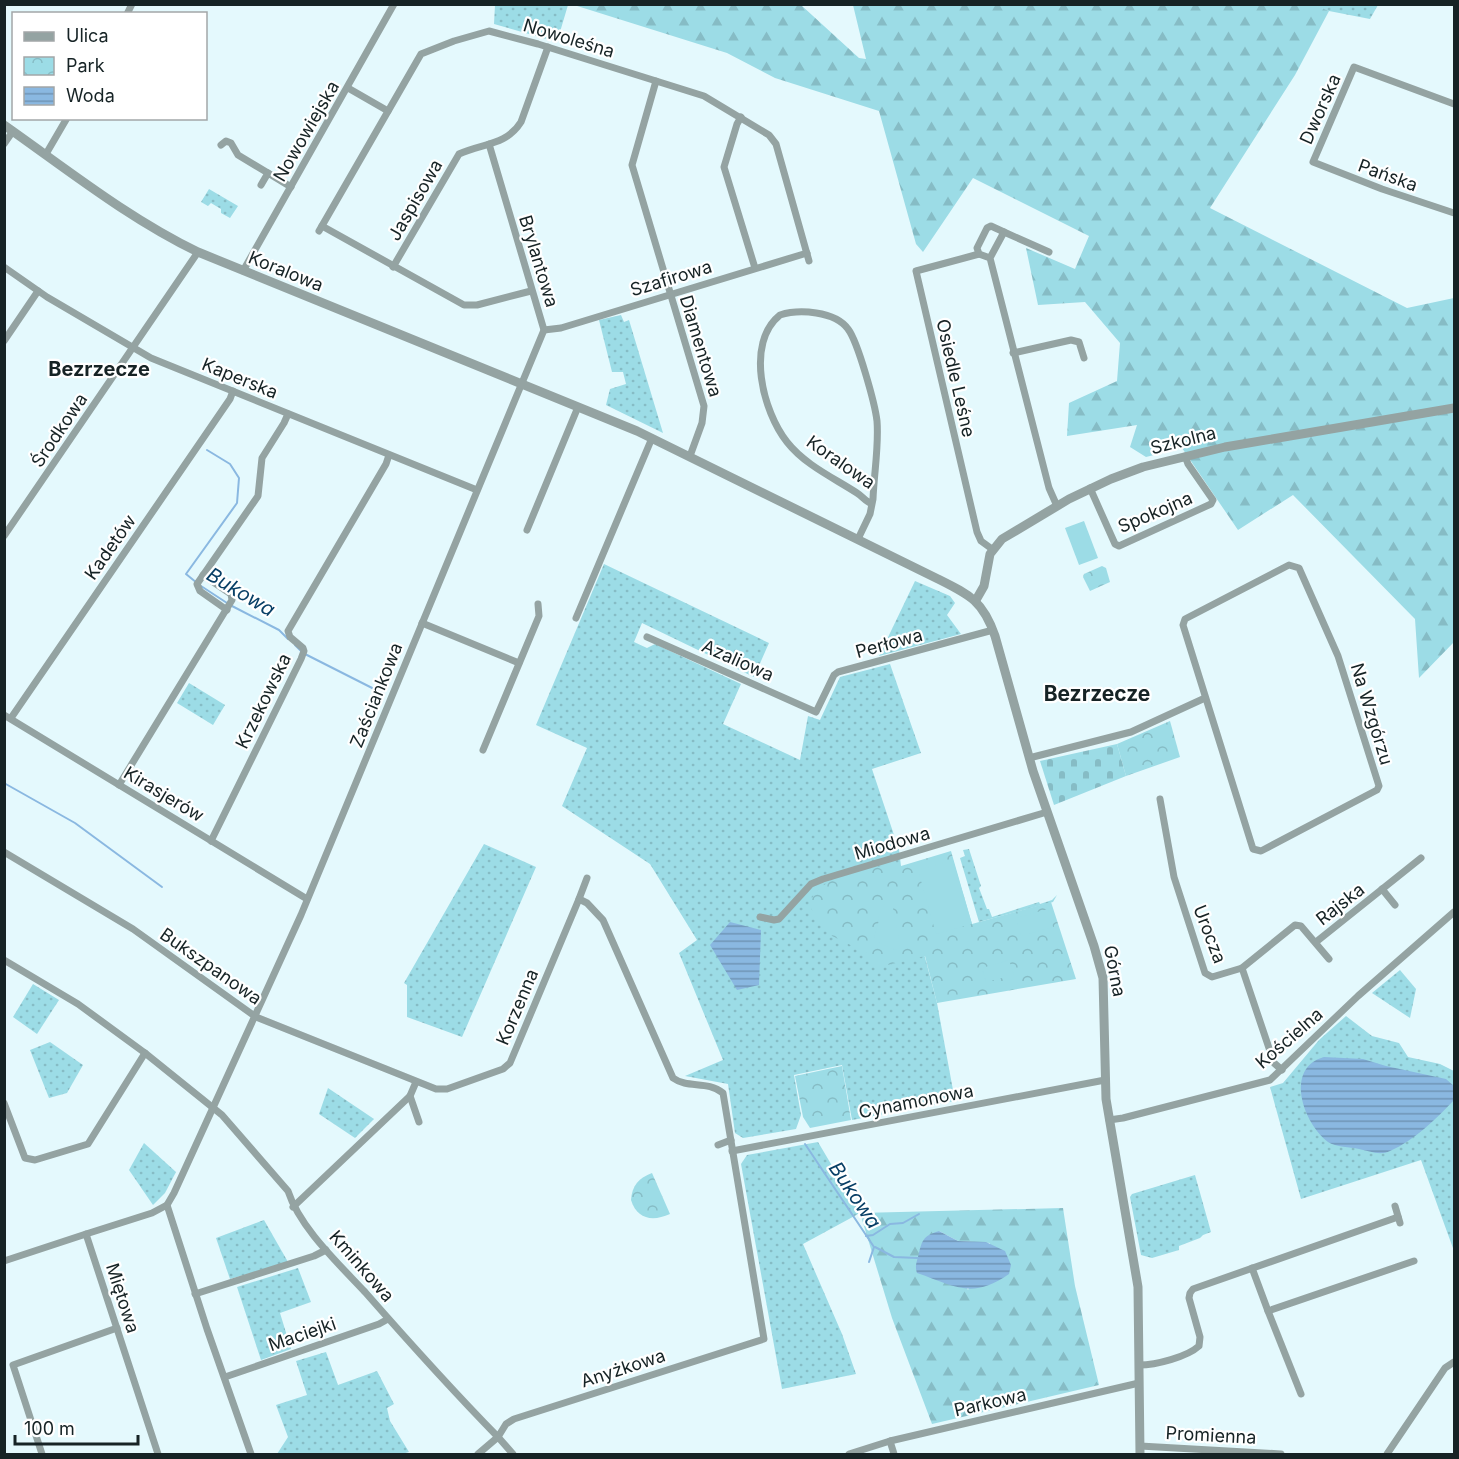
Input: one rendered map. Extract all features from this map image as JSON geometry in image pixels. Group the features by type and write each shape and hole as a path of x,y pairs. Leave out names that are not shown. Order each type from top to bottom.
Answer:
{"street":[{"name":"Nowowiejska","path":"243,271 394,4"},
{"name":"Nowoleśna","path":"393,267 320,229 418,58 424,52 489,31 704,96 769,135 776,144 809,261"},
{"name":"Jaspisowa","path":"393,267 459,154 505,139 517,129 548,47"},
{"name":"Dworska","path":"1313,162 1354,67 1455,104"},
{"name":"Diamentowa","path":"656,81 632,165 704,406 702,423 690,456"},
{"path":"348,88 388,111"},
{"path":"741,117 724,167 755,268"},
{"path":"46,154 66,120"},
{"name":"Koralowa","path":"4,125 129,213 198,252 652,438 953,586 976,600"},
{"path":"4,144 13,131"},
{"path":"221,145 226,141 231,143 238,155 291,187"},
{"name":"Brylantowa","path":"489,144 544,330 522,384"},
{"name":"Pańska","path":"1313,162 1382,189 1455,213"},
{"path":"261,185 268,173"},
{"path":"990,258 979,254 977,248 987,228 991,226 1049,252"},
{"path":"1004,232 990,258 1049,488 1057,506"},
{"name":"Środkowa","path":"4,536 198,252"},
{"name":"Szafirowa","path":"544,330 561,328 807,253"},
{"name":"Osiedle Leśne","path":"979,254 916,271 977,532 981,541 992,549"},
{"name":"Kaperska","path":"4,267 38,291 133,349 477,490"},
{"path":"393,267 456,302 468,306 531,291"},
{"path":"4,341 38,291"},
{"name":"Koralowa","path":"800,313 827,316 838,321 851,334 871,390 877,422 872,504 810,464 795,451 777,427 765,392 760,351 766,331 780,315 800,313"},
{"path":"1013,353 1071,340 1079,342 1084,358"},
{"name":"Zaściankowa","path":"256,1017 522,384"},
{"name":"Kadetów","path":"8,717 230,399 233,391"},
{"path":"527,530 578,407"},
{"name":"Szkolna","path":"992,549 1005,537 1057,506 1090,488 1126,473 1185,456 1258,440 1455,408"},
{"path":"227,610 197,584 258,496 262,458 288,414"},
{"path":"576,618 652,438"},
{"name":"Krzekowska","path":"211,841 303,653 303,648 290,637 288,631 386,464 389,455"},
{"name":"Spokojna","path":"1090,488 1115,544 1119,546 1211,504 1213,500 1185,456"},
{"path":"860,495 873,489"},
{"path":"858,539 870,514 872,504"},
{"path":"976,600 984,586 987,563 992,549"},
{"name":"Na Wzgórzu","path":"1289,565 1299,568 1338,656 1379,786 1377,790 1269,848 1261,851 1253,849 1205,698 1183,625 1185,619 1289,565"},
{"path":"119,784 232,600 231,594 203,575"},
{"name":"Górna","path":"976,600 993,630 1029,758 1103,978 1105,1080 1109,1120 1137,1272 1140,1450"},
{"path":"483,750 539,616 538,604"},
{"path":"422,622 519,663"},
{"name":"Perłowa","path":"816,712 834,675 838,672 993,630"},
{"name":"Azaliowa","path":"647,637 816,712"},
{"path":"1029,758 1125,735 1205,698"},
{"name":"Kirasjerów","path":"8,717 307,898"},
{"name":"Urocza","path":"1160,799 1174,877 1205,973 1212,977 1242,969 1274,1063 1282,1070"},
{"name":"Miodowa","path":"760,917 779,919 811,884 823,879 1047,812"},
{"name":"Bukszpanowa","path":"4,852 134,929 256,1017 417,1082 436,1089 447,1089"},
{"name":"Rajska","path":"1316,942 1421,858"},
{"name":"Korzenna","path":"447,1089 503,1069 510,1063 587,878"},
{"name":"Rajska","path":"1382,889 1395,905"},
{"path":"579,899 587,903 603,920 673,1078 678,1082 715,1086 723,1093 732,1151"},
{"name":"Kościelna","path":"1109,1120 1270,1080 1358,996 1455,912"},
{"name":"Rajska","path":"1242,969 1295,925 1301,926 1329,959"},
{"name":"Kminkowa","path":"4,960 78,1004 222,1114 288,1191 293,1207 326,1250 513,1455"},
{"path":"4,1261 152,1213 166,1205 174,1193 256,1017"},
{"path":"4,1103 26,1158 35,1160 88,1144 145,1053"},
{"name":"Cynamonowa","path":"732,1151 1105,1080"},
{"path":"293,1207 411,1096 417,1082"},
{"path":"411,1096 419,1122"},
{"path":"718,1145 731,1140"},
{"name":"Anyżkowa","path":"478,1455 498,1437 506,1424 514,1419 764,1339 732,1151"},
{"path":"166,1205 251,1455"},
{"path":"1139,1365 1153,1365 1197,1349 1201,1341 1189,1302 1191,1291 1252,1268 1399,1220 1395,1206"},
{"name":"Miętowa","path":"87,1233 158,1455"},
{"path":"195,1294 314,1256 326,1250"},
{"path":"1268,1311 1414,1261"},
{"path":"1252,1268 1301,1394"},
{"name":"Maciejki","path":"225,1377 379,1324 388,1318"},
{"path":"42,1455 13,1365 117,1328"},
{"path":"672,1359 675,1368"},
{"path":"1387,1455 1445,1368 1455,1362"},
{"name":"Parkowa","path":"849,1455 890,1441 1139,1383"},
{"path":"890,1441 894,1455"},
{"name":"Promienna","path":"1140,1450 1281,1455"}],"green space":[{"path":"495,4 568,5 557,42 494,24"},
{"path":"1312,4 1329,11 1295,75 1210,208 1407,308 1454,298 1454,642 1419,678 1415,619 1293,495 1238,530 1182,448 1146,457 1130,447 1137,425 1067,436 1069,403 1117,381 1120,343 1085,302 1038,305 1026,248 1075,269 1089,236 973,178 923,252 916,244 879,111 775,78 727,53 574,5 801,5 859,58 866,59 853,5"},
{"path":"1312,5 1378,5 1370,19 1329,11"},
{"path":"209,189 238,206 230,218 211,203 208,206 201,202"},
{"path":"621,315 624,322 629,320 663,433 606,405 610,389 626,384 623,372 612,372 599,320"},
{"path":"1084,521 1098,558 1079,565 1065,528"},
{"path":"604,564 769,643 754,677 642,623 634,642 647,648 655,644 741,684 723,724 800,760 808,716 820,720 840,677 890,664 921,753 872,769 899,850 901,866 937,1003 955,1101 852,1120 842,1065 794,1075 801,1115 796,1129 743,1138 735,1133 728,1084 685,1076 723,1060 679,953 697,940 650,864 562,806 587,748 536,725"},
{"path":"1102,566 1106,568 1110,582 1090,591 1083,577 1084,574"},
{"path":"915,581 950,596 955,603 947,615 961,634 879,656"},
{"path":"189,683 225,705 213,725 177,703"},
{"path":"1170,721 1180,757 1126,776 1117,744"},
{"path":"1117,744 1126,776 1054,805 1040,761"},
{"path":"484,844 536,867 462,1037 407,1017 407,985 404,983"},
{"path":"969,849 981,886 979,888 992,917 1052,900 1057,895 1053,902 979,922 960,858 965,856 963,850"},
{"path":"951,851 972,924 1051,902 1076,979 937,1003 925,956 875,968 867,953 832,936 811,907 813,897 820,888 831,881 859,871 896,863 901,866"},
{"path":"953,860 972,924 936,934 918,870"},
{"path":"885,904 891,904 893,908 900,945 896,950 877,942 874,938 878,917"},
{"path":"1048,909 1053,927 1021,936 1016,918"},
{"path":"1009,960 1014,975 986,982 982,968"},
{"path":"1400,970 1416,989 1410,1018 1372,993"},
{"path":"33,984 59,1000 37,1034 13,1017"},
{"path":"1346,1016 1372,1036 1399,1043 1408,1057 1440,1064 1454,1071 1454,1251 1421,1160 1301,1199 1270,1087 1283,1083 1319,1040"},
{"path":"50,1042 83,1065 67,1093 49,1098 30,1050"},
{"path":"842,1066 851,1120 810,1128 803,1117 795,1076"},
{"path":"328,1088 374,1119 355,1138 319,1114"},
{"path":"818,1142 860,1213 803,1244 842,1334 856,1374 782,1389 741,1164 747,1155"},
{"path":"144,1143 176,1172 165,1193 153,1205 129,1170"},
{"path":"652,1173 670,1214 657,1218 641,1215 631,1200 637,1183"},
{"path":"1195,1175 1211,1232 1179,1246 1179,1250 1152,1258 1141,1255 1130,1197 1132,1194"},
{"path":"1063,1208 1075,1286 1099,1385 932,1424 892,1318 860,1213","holes":["939,1231 958,1241 990,1243 968,1290"]},
{"path":"264,1220 288,1262 230,1279 216,1238"},
{"path":"298,1268 311,1302 280,1313 291,1349 261,1360 237,1287"},
{"path":"326,1352 338,1385 377,1371 394,1404 387,1408 390,1421 409,1452 402,1454 277,1454 288,1437 276,1405 307,1395 296,1361"}],"water":[{"path":"730,922 761,930 759,985 737,990 710,945"},
{"path":"1324,1057 1363,1059 1446,1079 1454,1086 1454,1100 1416,1135 1386,1152 1374,1153 1335,1145 1328,1142 1311,1122 1302,1097 1301,1084 1304,1072 1312,1063"},
{"path":"939,1231 958,1241 986,1242 1005,1251 1011,1265 1009,1274 996,1282 974,1289 953,1286 917,1273 916,1264 922,1243 926,1237"}],"waterway":[{"name":"Bukowa","path":"197,583 186,574 237,503 239,478 230,464 207,450"},
{"name":"Bukowa","path":"201,586 227,603"},
{"name":"Bukowa","path":"232,606 279,630 288,639"},
{"name":"Bukowa","path":"295,645 303,653 384,694"},
{"path":"4,783 75,823 162,887"},
{"name":"Bukowa","path":"805,1144 874,1247 869,1262"},
{"path":"866,1236 873,1235 890,1224 903,1223 919,1214"},
{"path":"875,1247 894,1257 918,1258"}],"district":[{"name":"Bezrzecze","path":"99,369"},
{"name":"Bezrzecze","path":"1097,693"}]}
